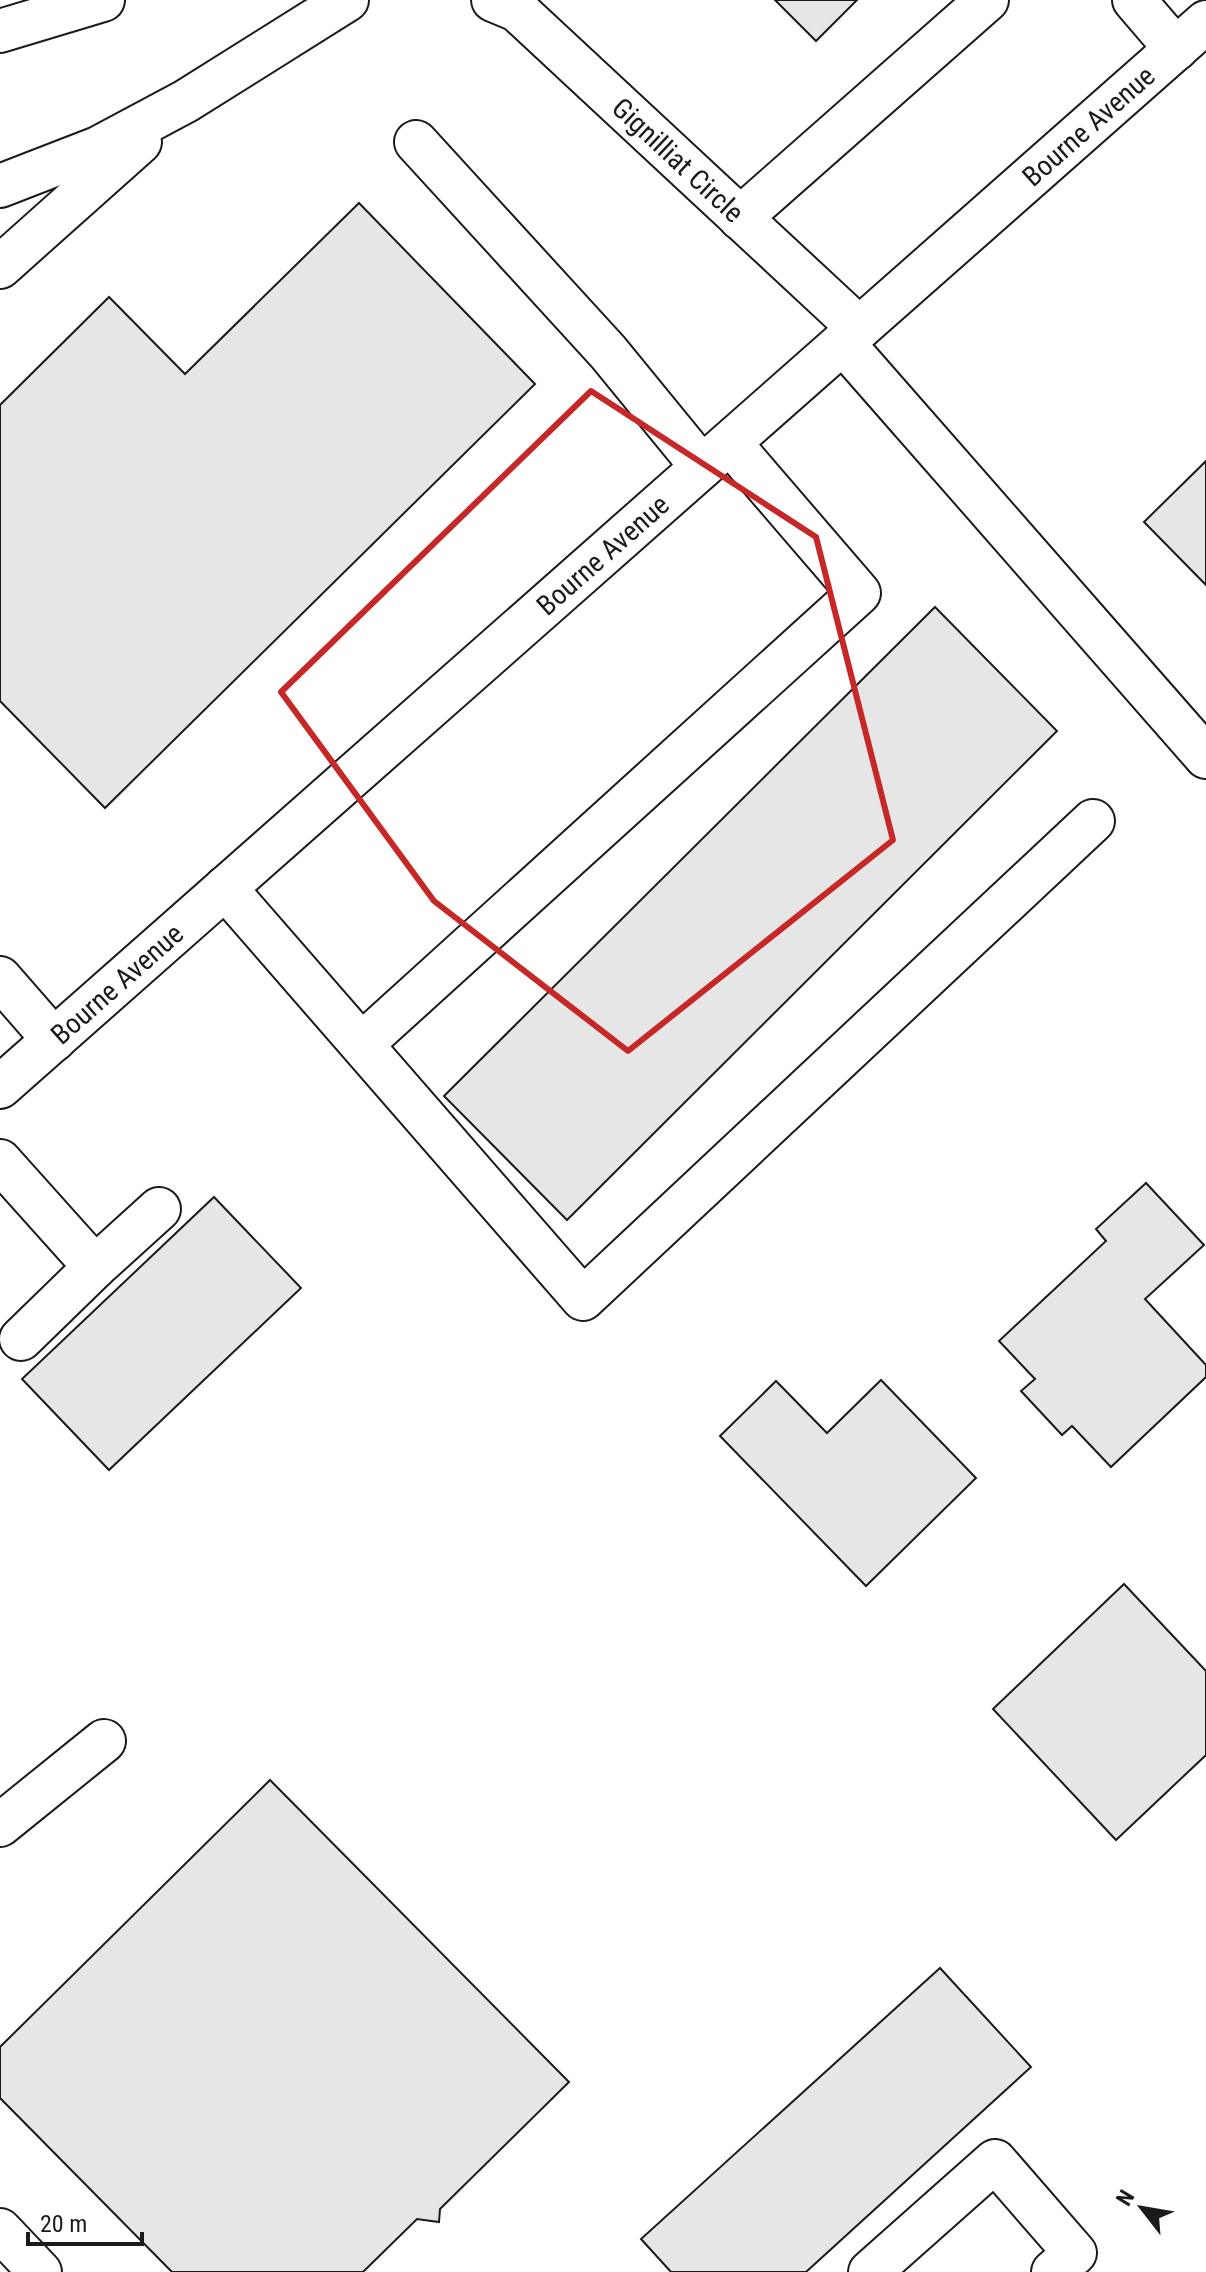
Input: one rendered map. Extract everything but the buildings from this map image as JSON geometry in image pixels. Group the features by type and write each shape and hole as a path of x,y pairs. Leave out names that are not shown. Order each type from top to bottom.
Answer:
{"street":[{"path":"0,31 103,0"},
{"path":"0,186 98,148 186,101 347,0"},
{"path":"740,218 987,0"},
{"path":"1134,0 1191,35"},
{"name":"Gignilliat Circle","path":"512,3 740,218 851,336 1206,757"},
{"name":"Bourne Avenue","path":"0,1087 1191,35"},
{"path":"0,267 186,101"},
{"path":"362,1044 859,593 608,352 416,142"},
{"path":"225,888 583,1299 1093,821"},
{"path":"0,978 54,1040"},
{"path":"0,1161 95,1267"},
{"path":"21,1339 159,1209"},
{"path":"0,1825 104,1741"},
{"path":"870,2272 995,2161 1075,2253 1053,2272"},
{"path":"0,2230 40,2272"}],"highlighted area":[{"path":"591,391 816,537 893,840 628,1051 434,901 281,692"}]}
